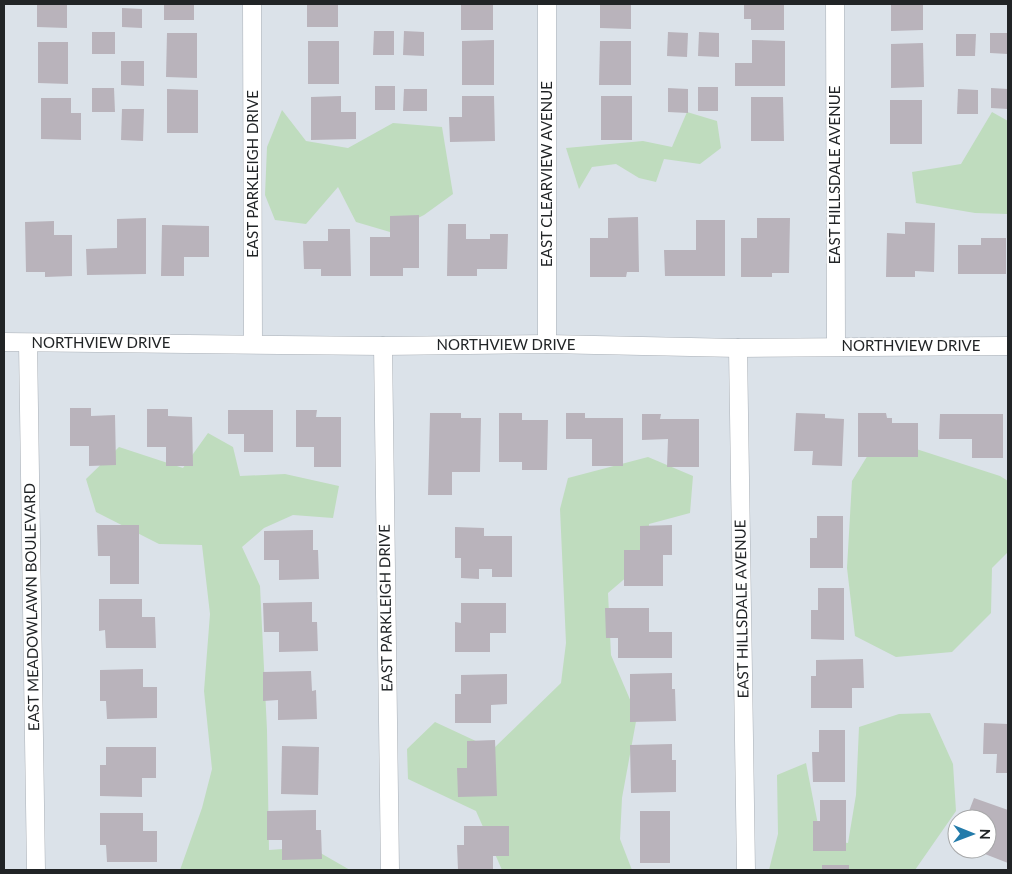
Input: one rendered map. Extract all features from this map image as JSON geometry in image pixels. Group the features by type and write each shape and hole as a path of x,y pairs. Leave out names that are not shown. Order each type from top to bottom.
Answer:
{"street":[{"name":"EAST PARKLEIGH DRIVE","path":"252,4 253,344"},
{"name":"EAST CLEARVIEW AVENUE","path":"546,4 547,344"},
{"name":"EAST HILLSDALE AVENUE","path":"835,4 836,346"},
{"name":"NORTHVIEW DRIVE","path":"4,342 383,346 547,344 738,348 1008,346"},
{"name":"EAST MEADOWLAWN BOULEVARD","path":"28,343 36,870"},
{"name":"EAST PARKLEIGH DRIVE","path":"383,346 390,870"},
{"name":"EAST HILLSDALE AVENUE","path":"738,348 746,870"}],"green space":[{"path":"282,110 306,141 348,148 393,123 442,127 453,194 424,215 390,232 356,222 338,187 306,224 275,220 265,195 267,147"},
{"path":"687,112 717,121 721,148 700,164 664,159 656,182 639,178 616,164 592,167 579,189 566,148 643,141 672,147"},
{"path":"992,112 1008,121 1008,214 975,213 916,203 912,172 961,164"},
{"path":"208,433 233,447 240,476 285,474 339,486 333,518 293,515 264,528 242,547 260,586 267,730 269,850 310,847 350,870 180,870 202,808 212,769 204,691 210,614 202,545 159,544 96,512 86,479 119,447 183,468"},
{"path":"879,437 1000,476 1008,481 1008,552 992,568 991,613 952,652 896,657 855,636 847,568 852,481"},
{"path":"648,457 693,476 690,513 649,524 649,558 608,593 611,655 637,716 622,798 620,839 632,870 502,870 476,811 408,779 407,749 435,722 493,749 561,683 566,643 560,509 568,478"},
{"path":"930,713 953,764 956,809 947,809 947,824 915,870 769,870 778,834 777,775 806,763 821,840 848,843 856,795 859,727 899,714"}],"building":[{"path":"37,4 67,4 67,28 37,27"},
{"path":"164,4 194,4 194,20 164,20"},
{"path":"307,4 338,4 338,27 307,27"},
{"path":"461,4 493,4 493,30 461,30"},
{"path":"600,4 631,4 631,29 600,28"},
{"path":"744,4 784,4 784,30 751,30 751,19 744,19"},
{"path":"891,4 923,4 923,30 891,31"},
{"path":"122,8 142,9 142,28 122,27"},
{"path":"374,31 394,31 394,55 373,55"},
{"path":"404,31 424,32 424,56 403,55"},
{"path":"92,32 115,32 115,54 92,54"},
{"path":"668,32 688,33 687,57 667,56"},
{"path":"699,32 719,33 719,57 698,56"},
{"path":"167,33 197,33 197,78 166,77"},
{"path":"990,33 1008,33 1008,54 990,53"},
{"path":"956,34 976,34 975,56 956,56"},
{"path":"494,40 494,85 462,85 462,41"},
{"path":"752,40 785,41 785,86 735,86 735,63 752,63"},
{"path":"308,41 339,41 339,84 308,84"},
{"path":"600,41 631,41 631,85 599,85"},
{"path":"38,42 68,42 68,84 38,83"},
{"path":"923,43 924,87 891,88 891,44"},
{"path":"121,61 144,61 144,86 121,85"},
{"path":"375,86 395,86 395,110 375,110"},
{"path":"698,87 718,87 718,111 698,111"},
{"path":"92,88 114,88 115,112 92,112"},
{"path":"668,88 688,89 688,113 668,112"},
{"path":"991,88 1008,89 1008,109 991,108"},
{"path":"167,89 198,90 198,133 167,133"},
{"path":"404,89 427,89 427,111 403,111"},
{"path":"958,89 978,90 978,114 957,114"},
{"path":"341,96 341,112 356,112 356,139 311,140 311,97"},
{"path":"462,96 494,96 495,141 450,142 449,117 462,117"},
{"path":"601,96 632,96 632,140 601,140"},
{"path":"751,97 783,97 784,141 751,141"},
{"path":"41,98 71,98 71,113 81,113 81,140 41,139"},
{"path":"890,100 922,100 922,144 890,144"},
{"path":"122,109 144,109 143,141 121,140"},
{"path":"419,215 419,268 403,268 403,276 370,276 370,237 390,237 390,216"},
{"path":"638,217 639,272 627,272 626,277 590,277 590,238 608,238 608,218"},
{"path":"146,218 146,274 87,275 86,249 117,248 117,219"},
{"path":"757,218 790,218 789,273 772,273 772,277 741,277 741,238 757,238"},
{"path":"696,220 725,220 725,276 665,276 664,250 696,250"},
{"path":"54,221 54,235 72,235 72,276 45,277 45,272 26,272 25,222"},
{"path":"905,222 935,223 934,272 915,271 915,277 886,277 887,233 905,234"},
{"path":"448,224 466,224 466,239 490,239 490,234 508,234 507,269 477,269 477,276 447,276"},
{"path":"162,225 209,226 209,257 184,257 184,276 161,276"},
{"path":"328,229 350,229 351,276 321,276 321,269 304,269 303,241 328,241"},
{"path":"981,238 1006,238 1006,274 958,274 958,245 981,245"},
{"path":"70,408 91,408 91,416 115,415 116,465 89,466 89,446 70,446"},
{"path":"147,409 168,409 168,416 192,417 193,466 166,466 166,447 147,447"},
{"path":"228,410 273,410 273,452 244,452 244,434 228,434"},
{"path":"296,410 317,410 316,417 341,417 341,467 314,467 314,447 296,447"},
{"path":"430,413 461,413 461,418 481,418 480,472 452,472 452,495 428,495"},
{"path":"499,413 522,413 522,420 548,420 547,470 522,470 522,462 499,462"},
{"path":"566,413 585,413 585,418 623,418 623,466 592,466 592,439 566,439"},
{"path":"796,413 825,414 825,418 844,419 842,466 812,465 813,451 794,451"},
{"path":"858,413 886,413 887,418 892,418 892,423 918,423 918,457 858,457"},
{"path":"642,414 661,414 660,419 699,419 699,467 667,467 668,439 642,440"},
{"path":"940,414 1003,414 1003,458 972,458 972,439 939,439"},
{"path":"817,516 843,516 843,568 810,568 810,538 817,538"},
{"path":"97,525 139,525 139,584 110,584 110,556 98,556"},
{"path":"672,525 672,555 663,555 663,586 624,586 624,550 640,550 640,526"},
{"path":"455,527 484,528 484,536 512,536 512,577 492,577 492,569 479,569 479,579 461,578 461,558 455,558"},
{"path":"313,530 313,550 318,550 319,579 279,580 279,560 264,560 264,531"},
{"path":"818,588 844,588 844,640 811,639 811,610 818,610"},
{"path":"99,599 142,599 142,617 155,617 156,648 106,648 105,630 99,631"},
{"path":"312,602 312,622 317,622 318,651 279,652 279,632 264,632 263,603"},
{"path":"461,603 506,603 506,633 490,633 490,652 455,652 455,622 461,623"},
{"path":"605,608 649,608 649,632 672,632 672,658 618,658 618,638 606,638"},
{"path":"863,659 864,688 852,688 852,708 811,708 811,676 816,676 816,660"},
{"path":"143,669 143,687 157,687 157,718 107,719 106,701 100,701 100,670"},
{"path":"311,671 312,691 316,690 317,719 278,720 278,700 263,701 263,672"},
{"path":"672,673 672,689 675,689 676,721 630,722 630,674"},
{"path":"507,674 507,704 491,705 491,723 455,723 455,694 461,694 461,675"},
{"path":"984,723 1008,724 1008,773 996,773 997,754 983,754"},
{"path":"819,730 845,730 845,782 813,782 812,752 819,752"},
{"path":"495,740 497,796 458,797 457,768 467,768 467,741"},
{"path":"672,744 672,760 676,760 676,792 631,793 630,745"},
{"path":"282,746 319,747 318,795 281,794"},
{"path":"106,747 156,747 156,778 142,778 142,797 100,796 100,765 106,765"},
{"path":"974,798 1008,810 1008,863 997,859 997,809 970,809"},
{"path":"820,800 846,800 846,851 813,851 813,821 820,821"},
{"path":"316,810 316,830 321,830 322,859 282,860 282,840 267,840 267,811"},
{"path":"640,811 670,811 670,863 640,863"},
{"path":"100,813 143,813 143,831 157,831 157,862 107,862 106,845 100,845"},
{"path":"464,826 509,826 509,856 493,856 493,870 458,870 457,845 464,845"},
{"path":"822,865 849,865 849,870 822,870"}]}
